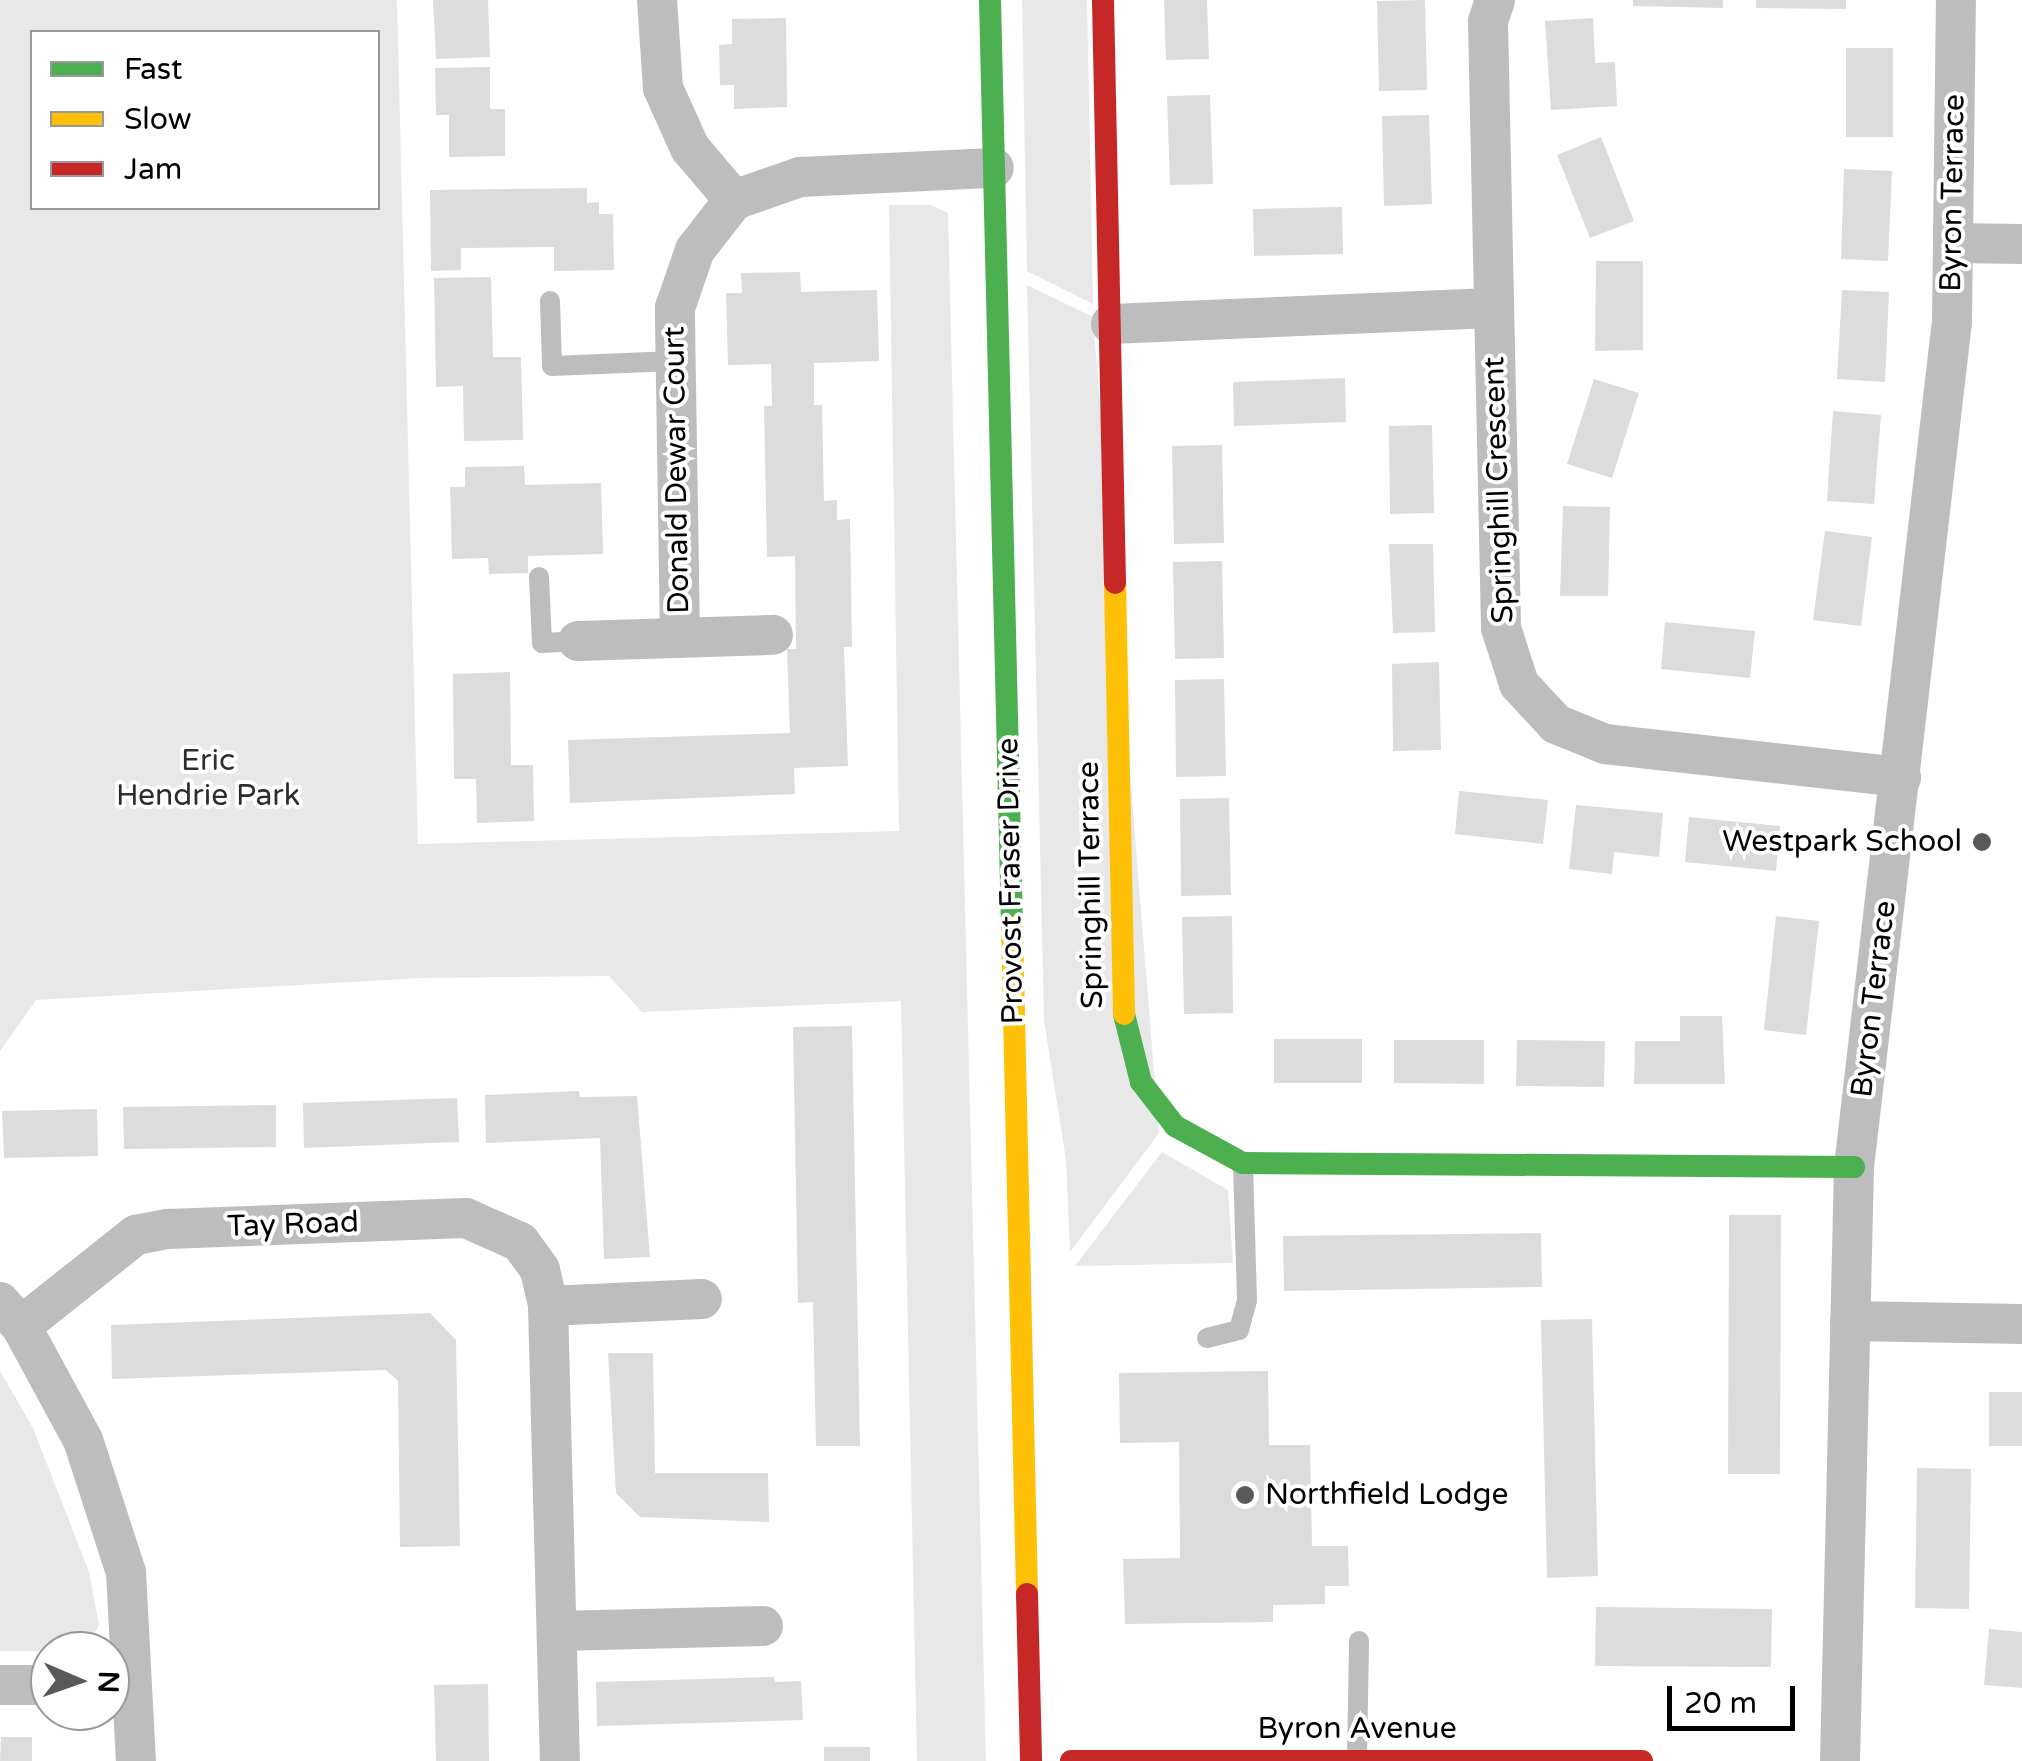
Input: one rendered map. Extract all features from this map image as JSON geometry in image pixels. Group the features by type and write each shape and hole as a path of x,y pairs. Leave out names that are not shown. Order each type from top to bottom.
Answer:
{"street":[{"path":"657,0 663,88 690,148 734,200 800,177 994,168"},
{"name":"Provost Fraser Drive","path":"990,0 1031,1761"},
{"name":"Springhill Terrace","path":"1104,0 1124,1023 1141,1082 1175,1126 1243,1164 1854,1167"},
{"name":"Springhill Crescent","path":"1495,0 1488,22 1501,628 1520,684 1556,724 1605,744 1901,776"},
{"name":"Byron Terrace","path":"1840,1761 1854,1167 1952,321 1956,0"},
{"name":"Donald Dewar Court","path":"680,638 674,308 695,250 734,200"},
{"path":"1953,243 2022,244"},
{"path":"1110,324 1492,308"},
{"name":"Donald Dewar Court","path":"578,641 773,634"},
{"name":"Tay Road","path":"10,1314 136,1235 168,1229 466,1218 520,1242 540,1270 548,1306 560,1761"},
{"path":"548,1306 702,1299"},
{"path":"10,1314 82,1440 126,1572 124,1631"},
{"path":"1850,1322 2022,1324"},
{"path":"557,1631 763,1626"},
{"path":"0,1685 30,1685"},
{"path":"130,1728 136,1761"},
{"name":"Byron Avenue","path":"1072,1761 1642,1761"}],"lane":[{"path":"550,301 552,366 674,361"},
{"path":"539,577 542,643 578,641"},
{"path":"1207,1338 1238,1330 1248,1300 1243,1164"},
{"path":"1357,1758 1359,1641"}],"green space":[{"name":"Eric Hendrie Park","path":"0,0 397,0 418,844 899,831 889,205 931,205 948,213 986,1761 917,1761 901,1001 642,1012 609,976 421,978 36,1000 0,1051"},
{"path":"1022,0 1087,0 1093,304 1027,271"},
{"path":"1027,285 1093,317 1159,1133 1070,1252 1066,1160 1044,1020"},
{"path":"1162,1152 1228,1190 1233,1263 1075,1266"},
{"path":"0,1371 33,1428 89,1572 99,1625 96,1631 30,1631 30,1651 0,1651"}],"building":[{"path":"433,0 488,0 490,57 436,59"},
{"path":"1164,0 1207,0 1209,59 1166,60"},
{"path":"1425,0 1427,90 1379,91 1377,1"},
{"path":"1633,0 1723,0 1723,8 1633,6"},
{"path":"1756,0 1846,0 1846,9 1756,8"},
{"path":"786,18 787,107 734,109 734,85 720,85 719,45 732,44 732,19"},
{"path":"1593,18 1595,63 1615,62 1617,106 1551,110 1545,21"},
{"path":"1846,48 1893,48 1893,137 1846,137"},
{"path":"490,67 490,109 505,109 505,156 449,157 449,115 436,115 435,68"},
{"path":"1210,95 1213,184 1170,185 1167,96"},
{"path":"1429,115 1432,204 1384,206 1382,116"},
{"path":"1601,137 1634,221 1590,238 1557,155"},
{"path":"1844,169 1892,171 1888,261 1841,259"},
{"path":"587,188 587,203 599,202 599,214 613,214 614,270 554,271 554,247 461,248 461,270 431,271 430,190"},
{"path":"1342,207 1343,254 1254,256 1253,209"},
{"path":"1596,261 1643,261 1643,350 1595,351"},
{"path":"800,272 801,292 877,290 879,361 814,363 814,405 822,405 824,501 837,500 837,520 850,519 852,647 844,647 848,766 794,768 795,794 570,803 568,740 790,733 787,649 796,649 795,556 767,557 764,406 772,406 771,364 728,365 726,293 742,293 741,273"},
{"path":"491,277 493,357 521,357 523,440 464,441 463,386 436,387 434,278"},
{"path":"1842,290 1889,292 1885,382 1837,379"},
{"path":"1345,378 1346,422 1234,426 1233,382"},
{"path":"1594,379 1639,393 1612,478 1567,464"},
{"path":"1833,411 1881,415 1874,504 1827,501"},
{"path":"1432,425 1434,513 1390,514 1389,426"},
{"path":"1222,445 1224,543 1174,544 1172,446"},
{"path":"524,466 525,485 601,483 603,554 528,556 528,573 489,574 488,558 452,559 450,487 465,487 465,467"},
{"path":"1563,506 1610,507 1608,596 1560,596"},
{"path":"1825,531 1872,537 1861,626 1813,620"},
{"path":"1389,544 1433,544 1435,632 1393,633"},
{"path":"1222,561 1224,658 1175,659 1173,562"},
{"path":"1665,622 1755,631 1750,678 1661,669"},
{"path":"1439,662 1441,750 1393,751 1392,664"},
{"path":"510,672 511,765 533,765 534,821 477,823 476,779 454,779 453,674"},
{"path":"1224,679 1226,776 1176,777 1175,680"},
{"path":"1459,791 1548,800 1543,844 1455,834"},
{"path":"1229,798 1231,895 1181,896 1180,799"},
{"path":"1576,805 1663,813 1659,857 1614,852 1612,874 1569,869"},
{"path":"1689,817 1780,826 1776,871 1685,862"},
{"path":"1232,916 1233,1013 1184,1014 1182,917"},
{"path":"1776,916 1819,921 1806,1035 1764,1030"},
{"path":"1680,1016 1722,1016 1725,1084 1634,1084 1635,1041 1680,1041"},
{"path":"852,1026 860,1446 816,1446 813,1302 798,1303 793,1027"},
{"path":"1274,1039 1362,1039 1362,1083 1274,1083"},
{"path":"1394,1040 1484,1040 1484,1084 1394,1083"},
{"path":"1517,1040 1605,1041 1604,1087 1516,1086"},
{"path":"579,1091 580,1097 637,1096 650,1257 604,1259 600,1138 486,1143 485,1095"},
{"path":"457,1098 459,1142 304,1148 303,1103"},
{"path":"276,1105 276,1147 124,1149 123,1107"},
{"path":"97,1109 98,1156 4,1158 2,1111"},
{"path":"1729,1215 1781,1215 1780,1474 1728,1474"},
{"path":"1541,1233 1542,1287 1284,1291 1283,1236"},
{"path":"430,1313 456,1340 460,1546 400,1547 398,1381 386,1370 112,1379 111,1325"},
{"path":"1592,1319 1598,1576 1547,1578 1541,1320"},
{"path":"608,1353 653,1353 655,1473 768,1473 769,1522 640,1517 616,1493"},
{"name":"Northfield Lodge","path":"1268,1371 1269,1445 1310,1445 1312,1546 1348,1546 1349,1586 1325,1586 1325,1604 1273,1605 1273,1622 1125,1624 1123,1559 1180,1558 1179,1442 1120,1443 1119,1373"},
{"path":"1989,1392 2022,1392 2022,1446 1989,1446"},
{"path":"1917,1468 1971,1469 1969,1609 1915,1608"},
{"path":"1596,1607 1772,1609 1771,1667 1595,1666"},
{"path":"1989,1629 2022,1632 2022,1688 1984,1685"},
{"path":"774,1677 775,1682 801,1681 803,1720 597,1726 596,1682"},
{"path":"488,1684 489,1761 436,1761 434,1685"},
{"path":"1,1737 32,1737 32,1761 0,1761"},
{"path":"824,1747 870,1747 870,1761 824,1761"}],"traffic: fast":[{"path":"990,0 1012,927"},
{"path":"1124,1014 1141,1082 1175,1126 1243,1163 1854,1167"}],"traffic: slow":[{"path":"1115,583 1124,1014"},
{"path":"1012,927 1027,1594"}],"traffic: jam":[{"path":"1103,0 1115,583"},
{"path":"1027,1594 1031,1761"},
{"path":"1071,1761 1642,1761"}],"place":[{"name":"Westpark School","path":"1982,842"},
{"name":"Northfield Lodge","path":"1245,1495"}]}
